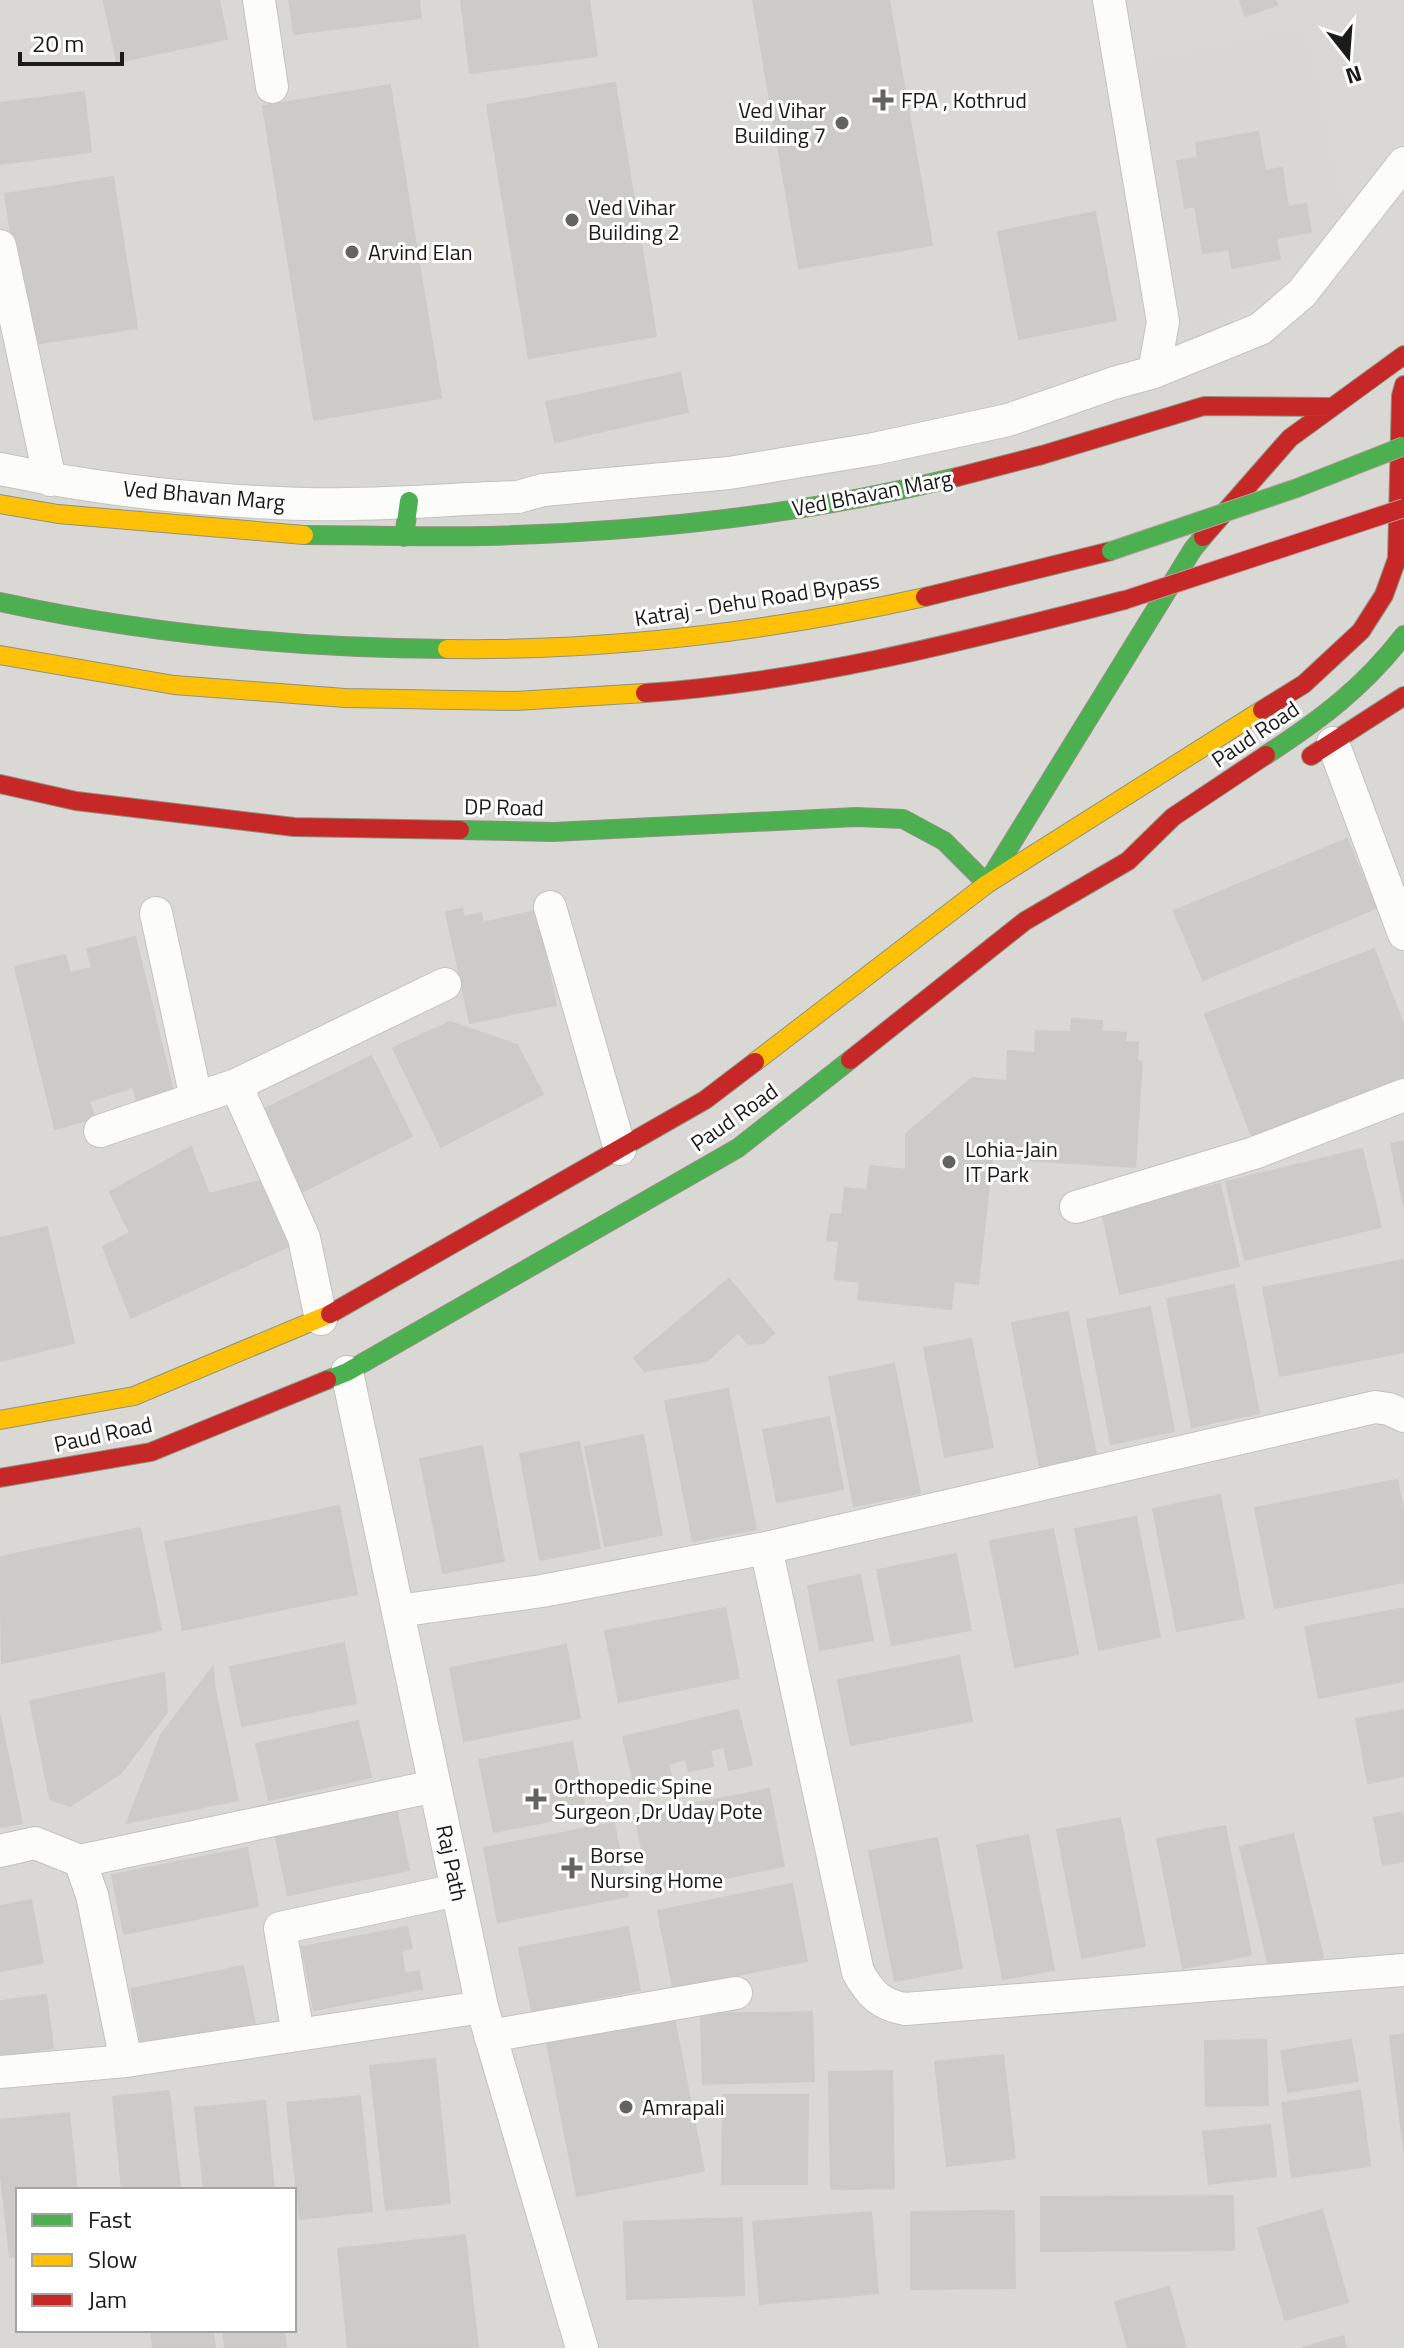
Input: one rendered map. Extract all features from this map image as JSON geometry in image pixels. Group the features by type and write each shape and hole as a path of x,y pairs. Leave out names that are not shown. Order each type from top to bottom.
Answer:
{"main road":[{"name":"Paud Road","path":"987,884 1193,549 1290,438 1404,355"},
{"name":"Paud Road","path":"0,1420 134,1396 324,1326 705,1100 987,884 1304,684 1361,631 1384,595 1397,559 1401,396 1404,385"},
{"name":"Ved Bhavan Marg","path":"0,504 58,514 286,534 404,537 592,531 742,517 888,494 1042,455 1204,406 1332,407"},
{"path":"1380,429 1404,412"},
{"path":"1297,488 1357,446"},
{"name":"Katraj - Dehu Road Bypass","path":"0,602 180,634 348,648 515,650 668,641 817,619 980,585 1111,551 1297,488 1404,446"},
{"path":"404,537 409,501"},
{"path":"0,655 174,685 345,698 516,701 673,691 827,669 991,634 1125,600 1404,508"},
{"name":"Paud Road","path":"0,1478 151,1452 344,1365 738,1148 1025,921 1128,861 1173,817 1324,717 1385,660 1404,635"},
{"path":"1294,766 1404,696"},
{"name":"DP Road","path":"0,784 76,801 294,827 553,832 856,817 903,819 944,841 987,884"},
{"path":"1128,861 1202,820"}],"street":[{"path":"259,0 272,87"},
{"path":"1109,0 1163,322 1154,372"},
{"name":"Ved Bhavan Marg","path":"0,469 50,480 196,498 259,502 306,504 518,497 543,490 729,473 874,449 1008,420 1154,372 1260,329 1302,293 1404,163"},
{"path":"0,246 50,480"},
{"path":"1333,743 1404,934"},
{"path":"550,907 620,1149"},
{"path":"156,913 196,1098"},
{"path":"100,1131 236,1085 445,984"},
{"path":"236,1085 304,1238 324,1326"},
{"path":"1076,1207 1254,1153 1404,1095"},
{"name":"Raj Path","path":"344,1365 486,2022 582,2348"},
{"path":"398,1611 542,1591 766,1548 1375,1407 1404,1415"},
{"path":"766,1548 858,1972 876,1999 889,2007 905,2009 1404,1970"},
{"path":"0,1851 35,1843 80,1861 435,1786"},
{"path":"80,1861 92,1895 126,2061"},
{"path":"298,2035 280,1928 457,1890"},
{"path":"0,2072 126,2061 298,2035 486,2022 736,1993"}],"shaded area":[{"path":"0,0 1404,0 1404,2348 0,2348"},
{"path":"1307,24 1348,218 1259,300 1188,339 1129,62"}],"building":[{"path":"219,0 227,39 117,62 104,1"},
{"path":"289,0 419,0 421,18 294,34"},
{"path":"461,0 589,0 597,56 470,73"},
{"name":"Ved Vihar Building 7","path":"889,0 932,245 799,268 753,1"},
{"path":"1240,0 1275,0 1277,5 1245,16"},
{"name":"Ved Vihar Building 2","path":"615,83 656,336 529,358 487,105"},
{"name":"Arvind Elan","path":"390,85 441,398 314,420 263,106"},
{"path":"84,92 91,152 0,164 0,103"},
{"path":"1258,132 1265,171 1282,168 1288,207 1306,204 1311,232 1276,238 1280,259 1232,268 1229,249 1203,253 1195,206 1185,208 1177,161 1198,158 1196,143"},
{"path":"113,177 137,328 28,345 5,194"},
{"path":"1095,212 1116,320 1019,339 998,232"},
{"path":"680,373 688,412 555,442 546,402"},
{"path":"1347,839 1376,908 1203,980 1174,911"},
{"path":"462,909 464,917 481,913 483,923 536,911 556,1005 470,1023 446,912"},
{"path":"135,937 175,1099 156,1104 147,1098 137,1101 133,1087 89,1101 95,1118 55,1129 15,967 65,955 70,973 92,968 87,949"},
{"path":"1374,949 1404,1026 1404,1080 1253,1139 1205,1014"},
{"name":"Lohia-Jain IT Park","path":"1072,1019 1102,1021 1101,1031 1126,1033 1125,1042 1138,1043 1137,1061 1142,1062 1135,1167 992,1158 978,1284 954,1281 951,1309 858,1299 860,1282 835,1279 839,1241 827,1240 831,1214 842,1215 845,1188 867,1190 870,1166 906,1170 906,1134 972,1078 1007,1081 1008,1051 1035,1053 1036,1031 1071,1032"},
{"path":"450,1022 517,1045 543,1094 441,1147 393,1048"},
{"path":"371,1056 412,1136 298,1194 257,1113"},
{"path":"1404,1141 1404,1206 1391,1144"},
{"path":"191,1147 209,1194 264,1180 293,1244 131,1318 103,1247 130,1233 110,1192"},
{"path":"1362,1149 1381,1227 1245,1260 1226,1182"},
{"path":"1220,1184 1239,1266 1120,1294 1102,1212"},
{"path":"47,1227 74,1343 0,1361 0,1238"},
{"path":"1403,1260 1404,1352 1280,1376 1263,1288"},
{"path":"729,1279 774,1333 763,1343 748,1344 738,1332 707,1361 645,1371 634,1358"},
{"path":"1234,1285 1259,1413 1192,1427 1167,1299"},
{"path":"1150,1307 1174,1431 1111,1444 1087,1320"},
{"path":"1068,1312 1096,1455 1040,1467 1012,1323"},
{"path":"971,1339 993,1447 945,1457 924,1348"},
{"path":"894,1364 920,1493 854,1506 829,1377"},
{"path":"728,1389 756,1529 693,1541 665,1401"},
{"path":"829,1417 843,1489 777,1502 763,1430"},
{"path":"643,1435 662,1535 605,1546 585,1447"},
{"path":"579,1442 600,1548 540,1560 520,1454"},
{"path":"482,1446 504,1561 443,1573 420,1459"},
{"path":"1397,1480 1404,1514 1404,1582 1275,1608 1255,1508"},
{"path":"1220,1495 1244,1618 1177,1631 1153,1509"},
{"path":"339,1506 357,1594 183,1630 165,1542"},
{"path":"1136,1517 1160,1637 1099,1650 1075,1529"},
{"path":"140,1528 161,1630 2,1663 0,1557"},
{"path":"1053,1529 1078,1654 1015,1667 990,1541"},
{"path":"956,1554 971,1630 892,1645 877,1570"},
{"path":"860,1575 873,1640 820,1650 808,1586"},
{"path":"725,1608 739,1678 619,1702 605,1631"},
{"path":"1404,1608 1404,1681 1319,1698 1305,1627"},
{"path":"344,1643 356,1703 242,1726 230,1667"},
{"path":"566,1645 580,1718 464,1741 450,1668"},
{"path":"959,1656 972,1721 851,1745 838,1680"},
{"path":"213,1667 238,1800 127,1823 161,1735"},
{"path":"164,1673 167,1712 121,1773 70,1806 50,1799 30,1701"},
{"path":"738,1710 752,1765 729,1770 724,1747 710,1750 713,1766 689,1771 686,1759 668,1764 674,1786 637,1795 623,1737"},
{"path":"1404,1710 1404,1776 1368,1783 1356,1719"},
{"path":"0,1716 22,1823 0,1827"},
{"path":"358,1721 371,1777 269,1800 256,1744"},
{"path":"572,1742 586,1814 494,1832 479,1760"},
{"path":"769,1789 784,1866 651,1893 635,1815"},
{"path":"396,1808 409,1870 288,1895 275,1833"},
{"path":"1404,1812 1404,1861 1383,1865 1374,1818"},
{"path":"1120,1818 1145,1946 1082,1958 1057,1830"},
{"path":"614,1823 628,1896 498,1922 484,1848"},
{"path":"1225,1826 1251,1955 1183,1968 1157,1839"},
{"path":"1293,1834 1323,1957 1270,1970 1240,1847"},
{"path":"1028,1835 1054,1970 1003,1979 977,1845"},
{"path":"937,1838 962,1968 895,1981 869,1851"},
{"path":"247,1848 258,1906 124,1934 112,1875"},
{"path":"792,1884 807,1961 673,1988 658,1911"},
{"path":"31,1900 43,1963 0,1971 0,1906"},
{"path":"407,1927 412,1948 401,1951 405,1974 419,1971 422,1989 314,2010 302,1947"},
{"path":"628,1927 640,1990 532,2011 519,1948"},
{"path":"243,1966 256,2029 143,2052 131,1989"},
{"path":"46,1995 53,2048 0,2056 0,2001"},
{"path":"812,2012 814,2081 703,2084 701,2014"},
{"name":"Amrapali","path":"674,2018 704,2171 577,2196 547,2043"},
{"path":"1404,2034 1404,2150 1390,2036"},
{"path":"1266,2040 1268,2105 1206,2106 1205,2041"},
{"path":"1351,2040 1358,2081 1288,2092 1281,2051"},
{"path":"1003,2055 1015,2158 947,2166 935,2062"},
{"path":"435,2059 450,2203 386,2210 370,2066"},
{"path":"892,2071 894,2188 831,2189 829,2072"},
{"path":"169,2091 180,2187 122,2188 113,2097"},
{"path":"1360,2091 1370,2166 1292,2177 1282,2103"},
{"path":"723,2095 808,2095 807,2184 722,2184"},
{"path":"360,2096 372,2211 300,2219 287,2103"},
{"path":"265,2101 274,2188 204,2188 195,2108"},
{"path":"69,2113 77,2188 16,2188 16,2256 10,2257 0,2168 0,2120"},
{"path":"1270,2125 1276,2176 1209,2184 1203,2132"},
{"path":"1233,2196 1234,2250 1041,2251 1041,2197"},
{"path":"1322,2210 1348,2302 1285,2320 1258,2228"},
{"path":"1014,2211 1015,2288 911,2289 911,2212"},
{"path":"871,2212 878,2293 760,2304 753,2222"},
{"path":"742,2218 744,2295 627,2299 624,2222"},
{"path":"465,2235 478,2348 348,2348 338,2249"},
{"path":"1169,2287 1186,2348 1128,2348 1115,2302"},
{"path":"151,2332 213,2332 215,2348 153,2348"},
{"path":"223,2332 284,2332 286,2348 225,2348"},
{"path":"1343,2336 1346,2348 1302,2348"}],"traffic: fast":[{"path":"1111,551 1297,488 1404,446"},
{"path":"304,535 486,536 664,526 841,502 957,477"},
{"path":"404,537 409,501"},
{"path":"992,875 1203,537"},
{"path":"0,602 111,623 222,637 334,646 447,649"},
{"path":"1266,755 1340,701 1373,671 1404,635"},
{"path":"460,830 553,832 856,817 903,819 944,841 987,884"},
{"path":"327,1380 347,1372 738,1148 850,1060"}],"traffic: slow":[{"path":"0,504 58,514 304,535"},
{"path":"447,649 568,647 688,637 806,620 925,597"},
{"path":"0,655 174,685 345,698 516,701 645,693"},
{"path":"755,1062 987,884 1262,710"},
{"path":"0,1420 134,1396 330,1314"}],"traffic: jam":[{"path":"1203,537 1290,438 1404,355"},
{"path":"1262,710 1304,684 1361,631 1384,595 1397,559 1401,396 1404,385"},
{"path":"957,477 1204,406 1332,407"},
{"path":"1125,600 1404,508"},
{"path":"925,597 1111,551"},
{"path":"645,693 827,669 947,644 1125,600"},
{"path":"1311,756 1404,696"},
{"path":"850,1060 1025,921 1128,861 1173,817 1266,755"},
{"path":"0,784 76,801 294,827 460,830"},
{"path":"330,1314 705,1100 755,1062"},
{"path":"0,1478 151,1452 327,1380"}],"place":[{"name":"FPA , Kothrud","path":"883,100"},
{"name":"Ved Vihar Building 7","path":"842,123"},
{"name":"Ved Vihar Building 2","path":"572,220"},
{"name":"Arvind Elan","path":"352,252"},
{"name":"Lohia-Jain IT Park","path":"949,1162"},
{"name":"Orthopedic Spine Surgeon ,Dr Uday Pote","path":"536,1799"},
{"name":"Borse Nursing Home","path":"572,1868"},
{"name":"Amrapali","path":"626,2107"}]}
